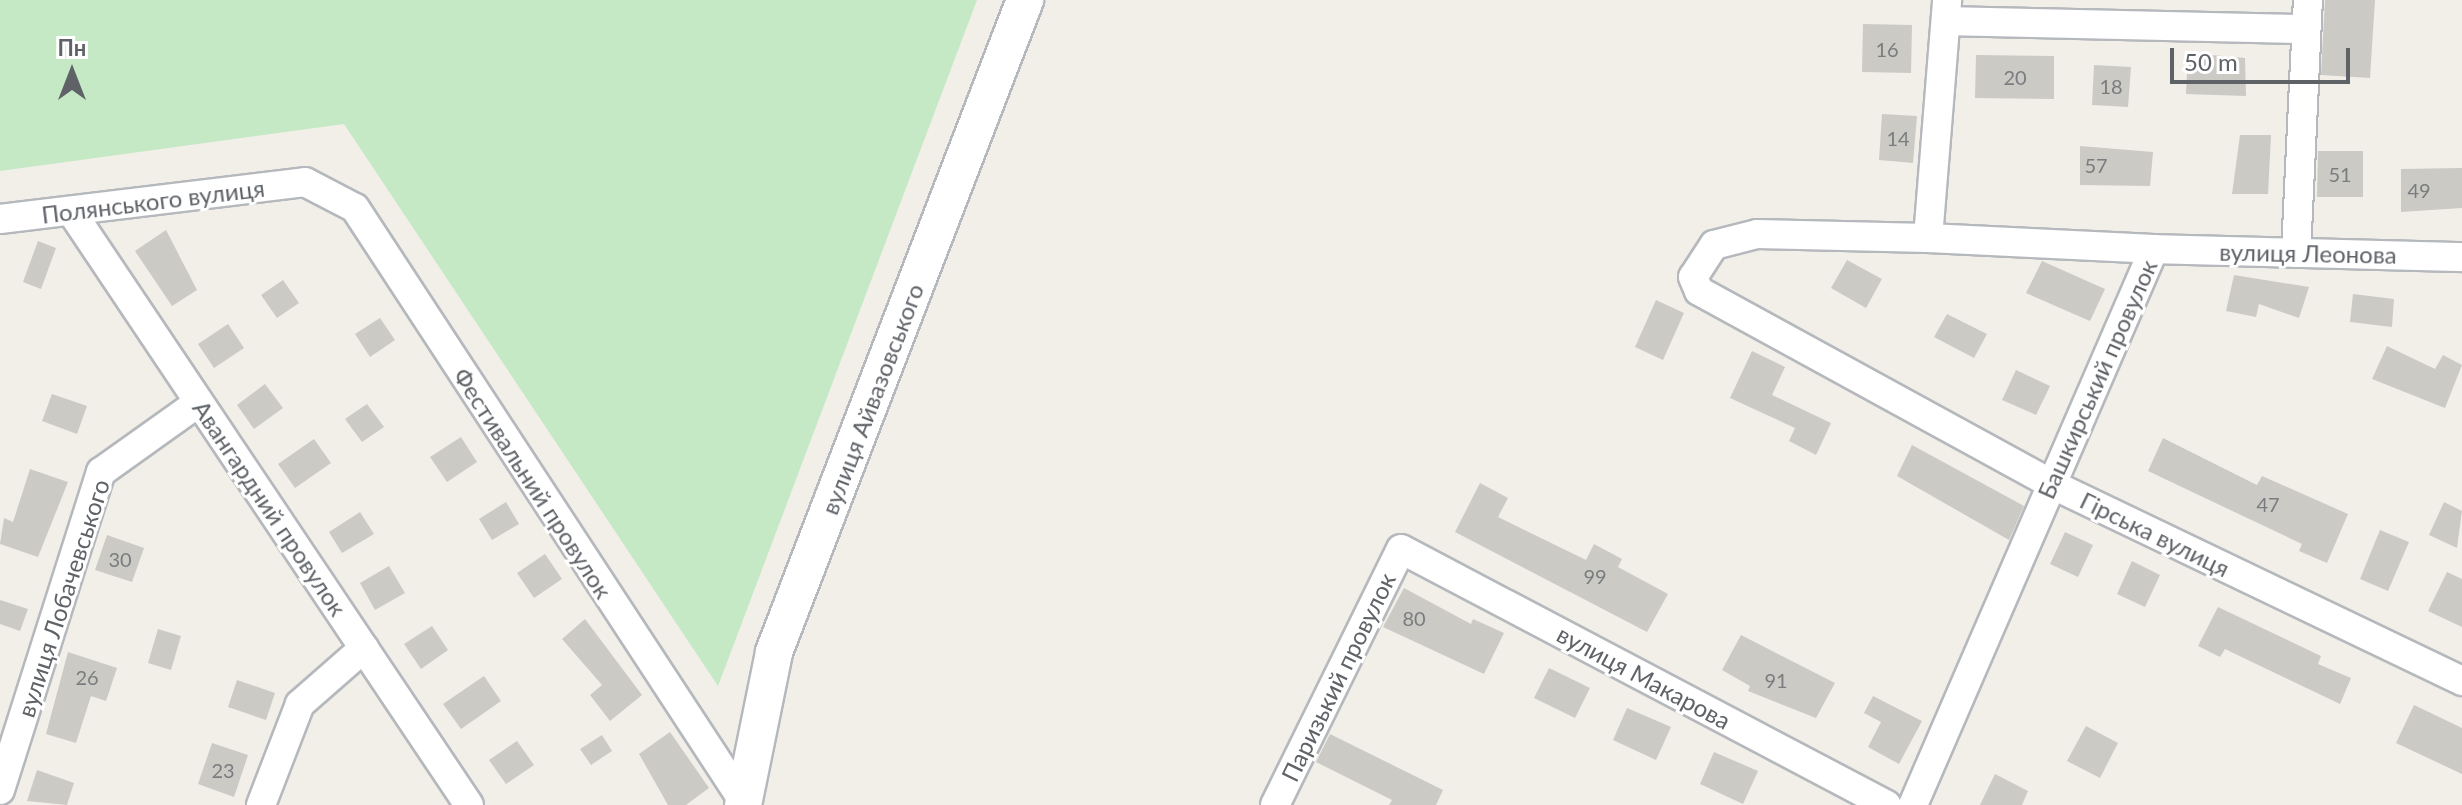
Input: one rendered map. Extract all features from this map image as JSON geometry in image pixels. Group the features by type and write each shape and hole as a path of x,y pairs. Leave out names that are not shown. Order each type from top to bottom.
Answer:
{"street":[{"name":"вулиця Айвазовського","path":"744,804 774,652 1025,0"},
{"path":"2296,253 2308,0"},
{"path":"1928,238 1947,11 2306,29"},
{"name":"Фестивальний провулок","path":"305,182 355,208 744,804"},
{"name":"Полянського вулиця","path":"0,219 305,182"},
{"name":"Авангардний провулок","path":"71,211 469,805"},
{"name":"Башкирський провулок","path":"1693,277 1714,245 1757,234 1928,238 2154,249 1913,805"},
{"name":"вулиця Леонова","path":"2154,249 2462,257"},
{"name":"Гірська вулиця","path":"1693,277 1699,291 2051,484 2462,681"},
{"name":"вулиця Лобачевського","path":"0,790 101,472 199,402"},
{"name":"Паризький провулок","path":"1275,805 1401,549"},
{"name":"вулиця Макарова","path":"1401,549 1887,805"},
{"path":"261,805 300,704 364,648"}],"green space":[{"path":"0,0 977,0 718,686 344,124 0,171"}],"building":[{"path":"2325,0 2375,0 2370,78 2321,75"},
{"path":"1863,24 1912,25 1911,73 1862,72"},
{"path":"2188,53 2245,58 2246,96 2186,94"},
{"path":"1976,55 2054,56 2054,99 1975,98"},
{"path":"2094,65 2131,67 2128,107 2092,105"},
{"path":"1882,114 1917,116 1913,163 1879,160"},
{"path":"2240,135 2271,135 2268,194 2232,194"},
{"path":"2080,146 2153,152 2150,186 2080,185"},
{"path":"2318,151 2363,151 2363,197 2317,197"},
{"path":"2462,168 2462,208 2401,212 2401,169"},
{"path":"166,230 197,290 172,306 135,251"},
{"path":"38,241 56,248 41,289 23,282"},
{"path":"1847,260 1882,279 1866,308 1831,288"},
{"path":"2042,261 2105,289 2090,321 2026,293"},
{"path":"2234,275 2309,287 2299,318 2259,304 2256,317 2226,311"},
{"path":"283,280 299,303 277,318 261,295"},
{"path":"2353,294 2394,299 2392,327 2350,322"},
{"path":"1656,300 1684,313 1663,360 1635,347"},
{"path":"1947,314 1987,334 1974,358 1934,337"},
{"path":"380,318 395,340 370,357 355,334"},
{"path":"228,324 244,348 214,368 198,344"},
{"path":"2387,346 2435,369 2443,355 2462,365 2445,408 2372,379"},
{"path":"1752,351 1785,367 1772,395 1831,423 1816,455 1789,441 1795,428 1730,398"},
{"path":"2016,370 2050,386 2036,415 2002,400"},
{"path":"265,384 283,408 254,429 237,405"},
{"path":"52,394 87,406 77,434 42,421"},
{"path":"367,404 384,427 362,442 345,419"},
{"path":"461,437 477,462 447,482 430,457"},
{"path":"2163,438 2257,485 2262,476 2348,514 2327,563 2299,551 2302,544 2148,471"},
{"path":"314,439 331,463 295,488 278,464"},
{"path":"1912,445 2024,506 2009,540 1897,476"},
{"path":"30,469 68,482 38,557 0,544 4,518 13,522"},
{"path":"1480,483 1508,498 1498,517 1586,560 1594,544 1622,559 1618,567 1668,594 1647,632 1455,532"},
{"path":"506,502 519,524 492,540 479,519"},
{"path":"2444,502 2462,511 2457,548 2429,535"},
{"path":"360,512 374,534 342,553 329,532"},
{"path":"2380,530 2409,542 2388,591 2360,579"},
{"path":"2065,532 2093,545 2078,577 2050,564"},
{"path":"107,535 144,548 132,582 95,570"},
{"path":"545,554 562,579 534,598 517,573"},
{"path":"2132,561 2160,575 2145,607 2117,594"},
{"path":"389,566 405,593 375,610 360,583"},
{"path":"2447,572 2462,579 2462,627 2428,611"},
{"path":"1404,588 1471,624 1473,619 1504,633 1484,674 1383,627"},
{"path":"0,600 28,609 20,631 0,624"},
{"path":"2218,607 2321,656 2318,664 2351,678 2340,704 2225,649 2220,657 2198,646"},
{"path":"585,619 642,695 610,721 590,695 602,685 562,639"},
{"path":"432,626 448,650 421,669 404,644"},
{"path":"158,629 181,636 171,670 148,663"},
{"path":"1741,635 1835,683 1816,718 1748,691 1750,686 1722,670"},
{"path":"68,652 117,668 106,701 91,696 76,743 46,734"},
{"path":"1549,668 1590,688 1575,718 1534,698"},
{"path":"484,676 501,701 461,729 443,704"},
{"path":"237,680 275,693 266,720 228,707"},
{"path":"1873,696 1922,721 1899,764 1868,747 1881,722 1864,713"},
{"path":"2414,705 2462,728 2462,774 2396,743"},
{"path":"1627,708 1671,727 1656,760 1613,740"},
{"path":"2086,726 2118,743 2100,778 2067,761"},
{"path":"670,732 709,788 686,805 668,805 639,754"},
{"path":"1330,734 1443,790 1436,805 1389,805 1392,800 1316,762"},
{"path":"602,735 612,751 591,765 580,749"},
{"path":"517,741 534,765 506,784 489,760"},
{"path":"212,743 248,755 234,797 198,784"},
{"path":"1714,752 1758,771 1743,804 1700,784"},
{"path":"37,770 74,783 67,805 27,801"},
{"path":"1995,774 2028,791 2022,805 1980,805"}]}
